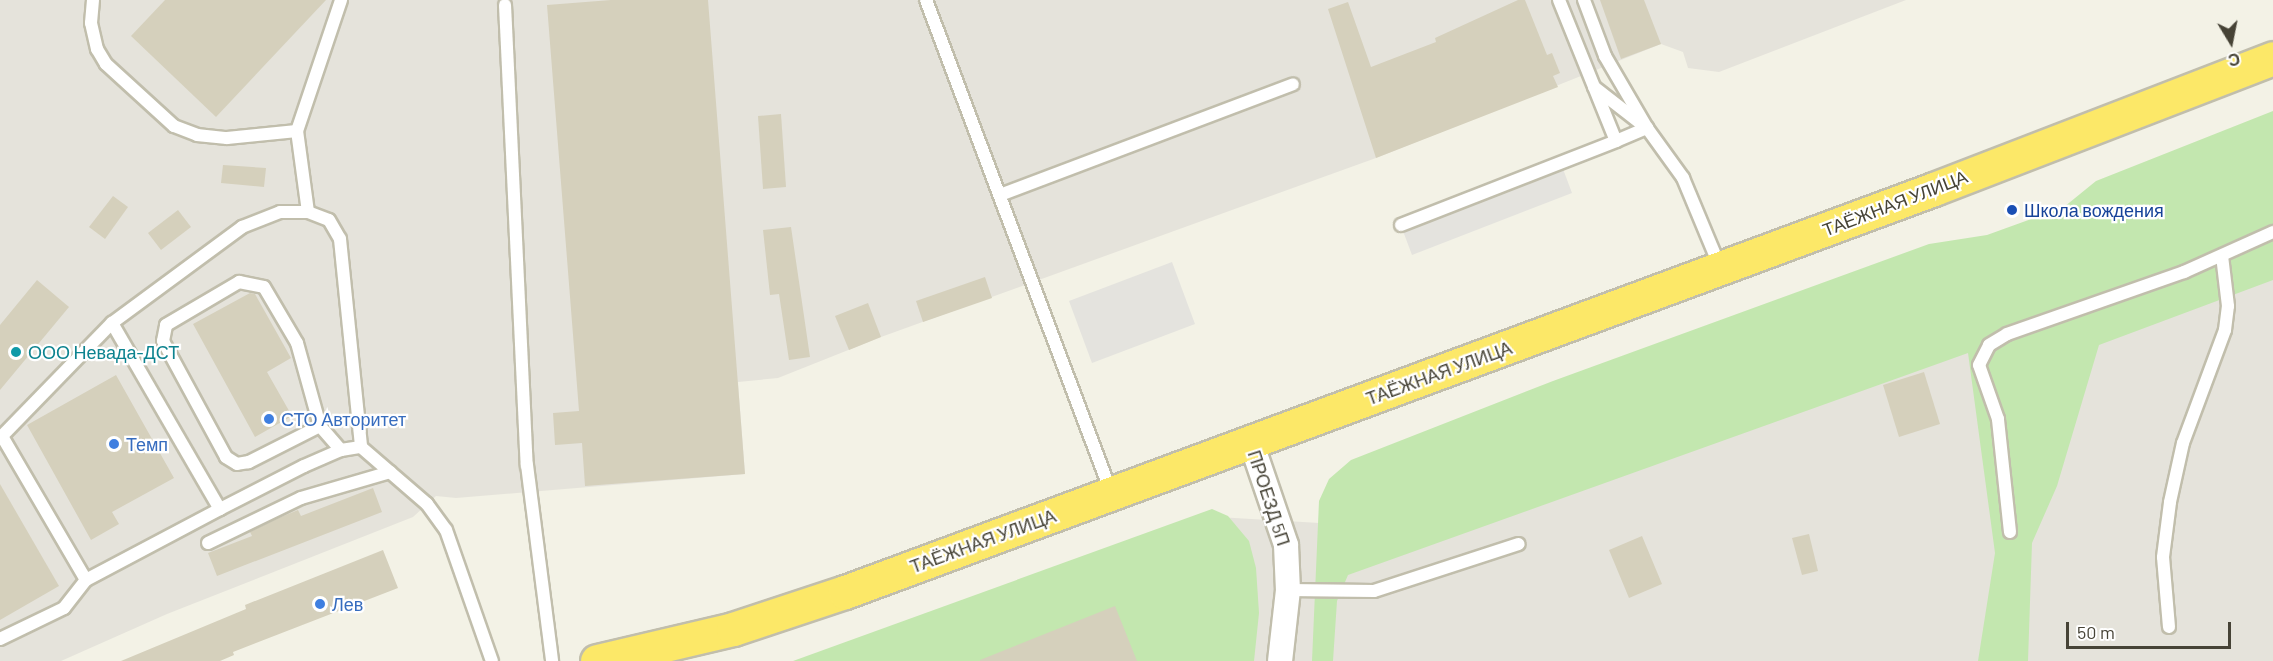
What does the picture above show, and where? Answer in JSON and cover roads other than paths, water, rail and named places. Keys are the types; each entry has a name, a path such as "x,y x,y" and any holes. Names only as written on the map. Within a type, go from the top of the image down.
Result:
{"highway":[{"name":"ТАЁЖНАЯ УЛИЦА","path":"597,661 784,613 1721,269 2273,58"}],"street":[{"name":"ПРОЕЗД 5П","path":"1251,442 1281,526 1288,590 1280,661"}],"lane":[{"path":"93,0 91,23 97,48 106,64 174,126 227,138 297,131"},
{"path":"308,212 297,131 341,0"},
{"path":"926,0 1111,493"},
{"path":"1559,0 1616,141"},
{"path":"1584,0 1605,56 1647,128 1683,178 1721,269"},
{"path":"506,5 528,474 552,661"},
{"path":"1000,195 1293,84"},
{"path":"1593,86 1647,128"},
{"path":"1401,225 1647,128"},
{"path":"86,580 1,437 112,323 242,227 280,212 308,212 328,220 340,239 361,447 427,504 446,530 492,661"},
{"path":"2010,532 1998,418 1982,378 1982,354 2007,334 2222,256 2273,232"},
{"path":"2169,627 2163,557 2170,501 2183,443 2225,330 2228,306 2222,256"},
{"path":"320,426 249,462 237,464 226,457 163,341 166,325 240,282 264,287 297,342 320,426 341,450"},
{"path":"112,323 220,509"},
{"path":"0,639 64,608 86,580 220,509 341,450 361,447"},
{"path":"208,543 301,498 390,472"},
{"path":"1288,590 1374,591 1519,544"}],"place":[{"name":"Школа вождения","path":"2012,210"},
{"name":"ООО Невада-ДСТ","path":"16,352"},
{"name":"СТО Авторитет","path":"269,419"},
{"name":"Темп","path":"114,444"},
{"name":"Лев","path":"320,604"}]}
